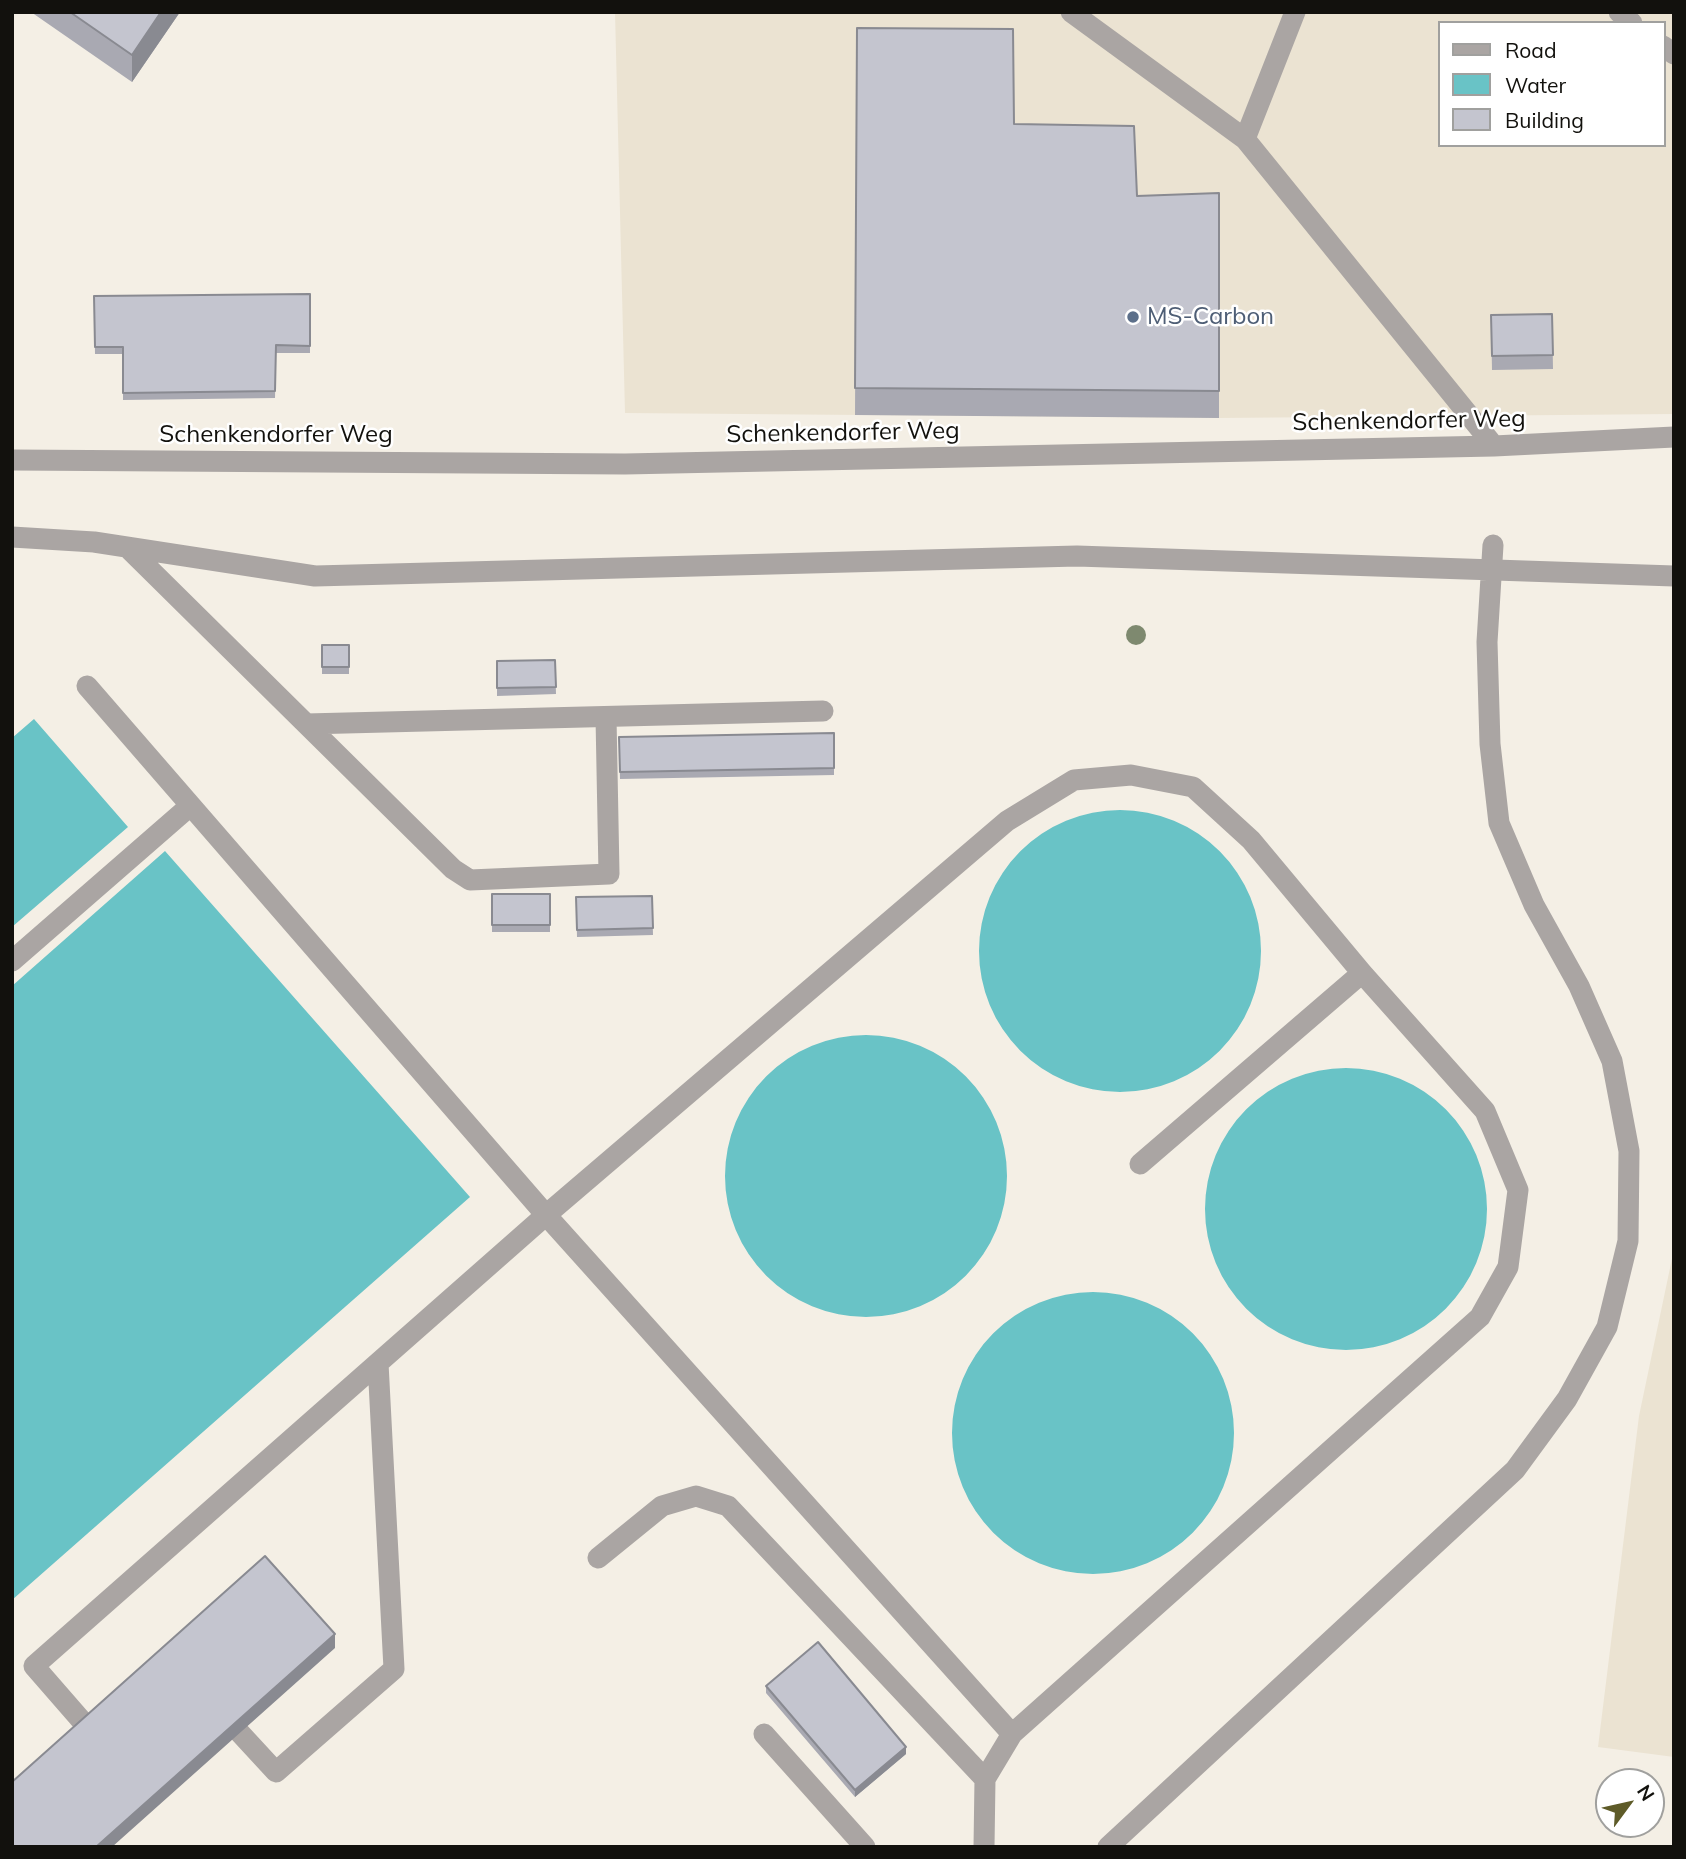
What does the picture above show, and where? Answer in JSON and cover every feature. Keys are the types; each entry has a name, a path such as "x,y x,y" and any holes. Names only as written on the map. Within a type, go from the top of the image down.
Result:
{"street":[{"path":"1071,12 1245,139 1494,446"},
{"path":"1245,139 1295,12"},
{"name":"Schenkendorfer Weg","path":"12,460 625,464 1494,446 1674,437"},
{"path":"12,537 94,542 315,576 1077,556 1674,576"},
{"path":"1108,1847 1515,1471 1567,1399 1607,1327 1628,1241 1629,1150 1612,1061 1579,986 1534,905 1499,823 1489,744 1487,642 1493,545"},
{"path":"128,548 453,869 470,880 609,874 606,717"},
{"path":"87,686 546,1215 1012,1734"},
{"path":"306,724 823,711"},
{"path":"88,1728 34,1666 546,1215 1007,821 1074,780 1131,775 1193,786 1251,840 1362,973 1485,1111 1518,1191 1508,1267 1480,1317 1012,1734 985,1779 984,1847"},
{"path":"12,961 190,806"},
{"path":"1140,1164 1362,973"},
{"path":"240,1733 276,1772 394,1669 378,1363"},
{"path":"598,1558 662,1506 695,1496 728,1506 985,1779"},
{"path":"764,1734 865,1847"}],"shaded area":[{"path":"615,12 1674,12 1674,414 1219,418 625,413"},
{"path":"1674,1249 1674,1757 1598,1747 1639,1416"}],"water":[{"path":"34,719 128,827 12,927 12,738"},
{"path":"1106,810 1134,810 1187,826 1220,851 1245,884 1255,910 1261,951 1255,992 1245,1018 1220,1051 1187,1076 1161,1086 1134,1092 1106,1092 1053,1076 1030,1060 1011,1041 995,1018 985,992 979,965 979,937 995,884 1011,861 1030,842 1053,826 1079,816"},
{"path":"165,851 470,1197 12,1600 12,986"},
{"path":"866,1035 907,1041 933,1051 966,1076 991,1109 1001,1135 1007,1176 1001,1217 991,1243 966,1276 933,1301 907,1311 866,1317 825,1311 799,1301 766,1276 741,1243 731,1217 725,1176 731,1135 741,1109 766,1076 799,1051 825,1041"},
{"path":"1332,1068 1360,1068 1413,1084 1446,1109 1471,1142 1481,1168 1487,1209 1481,1250 1471,1276 1446,1309 1413,1334 1387,1344 1360,1350 1332,1350 1279,1334 1256,1318 1237,1299 1221,1276 1211,1250 1205,1223 1205,1195 1221,1142 1237,1119 1256,1100 1279,1084 1305,1074"},
{"path":"1093,1292 1134,1298 1160,1308 1193,1333 1218,1366 1228,1392 1234,1433 1228,1474 1218,1500 1193,1533 1160,1558 1134,1568 1093,1574 1052,1568 1026,1558 993,1533 968,1500 958,1474 952,1433 958,1392 968,1366 993,1333 1026,1308 1052,1298"}],"building":[{"path":"70,12 161,12 132,55"},
{"path":"857,28 1013,29 1014,124 1134,126 1137,196 1219,193 1219,391 855,388"},
{"path":"310,294 310,346 276,345 275,391 123,393 123,347 95,347 94,296"},
{"path":"1552,314 1553,355 1492,356 1491,315"},
{"path":"322,645 349,645 349,667 322,667"},
{"path":"555,660 556,687 497,688 497,661"},
{"path":"834,733 834,768 620,772 619,737"},
{"path":"492,894 550,894 550,925 492,925"},
{"path":"652,896 653,928 577,930 576,897"},
{"path":"265,1556 335,1634 96,1847 12,1847 12,1782"},
{"path":"818,1642 906,1747 855,1790 766,1686"}],"place":[{"name":"MS-Carbon","path":"1133,317"}]}
